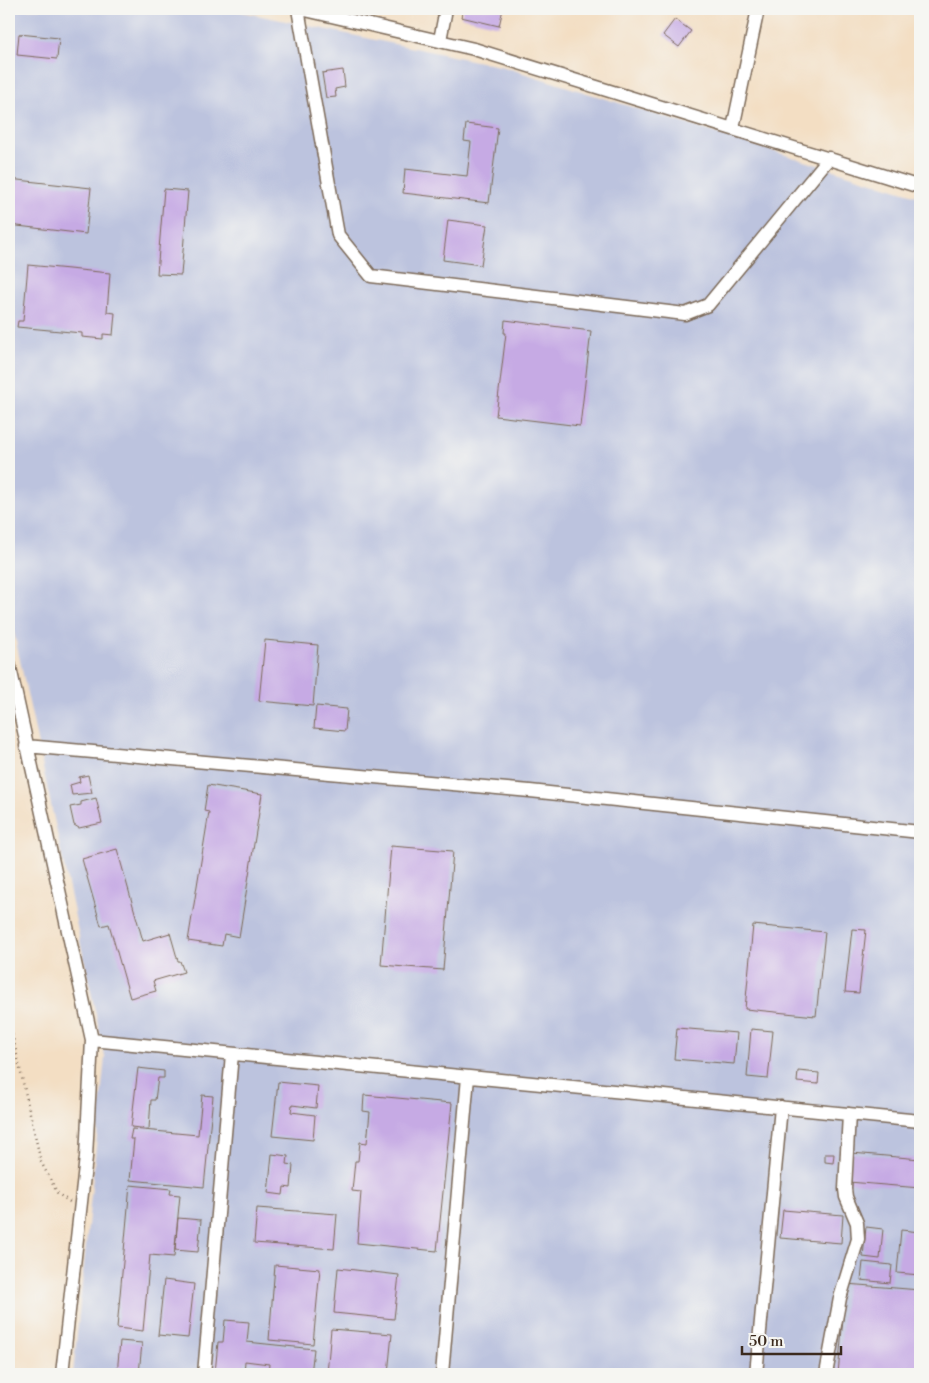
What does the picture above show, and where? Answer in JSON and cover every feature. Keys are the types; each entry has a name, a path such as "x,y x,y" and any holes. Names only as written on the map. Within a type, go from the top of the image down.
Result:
{"street":[{"path":"828,158 708,305 685,314 372,276 338,235 300,9 326,12 474,48 732,128 828,158 920,187"},
{"path":"440,40 446,9"},
{"path":"732,128 758,9"},
{"path":"9,663 92,1040 81,1210 62,1374"},
{"path":"26,746 530,791 920,832"},
{"path":"92,1040 920,1121"},
{"path":"204,1374 232,1054"},
{"path":"442,1374 468,1077"},
{"path":"756,1374 781,1107"},
{"path":"826,1374 840,1298 858,1239 858,1223 846,1197 845,1189 849,1114"}],"path":[{"path":"9,1020 41,1162 58,1194 81,1210"}],"shaded area":[{"path":"9,9 228,9 504,67 920,197 920,1374 73,1374 105,1057 9,609"}],"building":[{"path":"463,9 503,9 499,26 461,17"},
{"path":"675,19 691,31 679,47 663,35"},
{"path":"19,34 59,38 57,59 17,55"},
{"path":"343,70 345,87 335,89 336,97 326,98 322,73"},
{"path":"466,124 498,128 489,203 403,193 405,169 467,176 471,142 464,141"},
{"path":"9,179 91,188 86,234 9,225"},
{"path":"164,189 188,191 181,275 157,274"},
{"path":"448,220 487,225 481,265 443,260"},
{"path":"28,265 110,273 107,312 115,313 113,335 103,334 103,339 82,337 82,333 17,327 18,321 23,321"},
{"path":"505,320 591,331 580,426 496,416 506,333 504,333"},
{"path":"265,640 318,645 313,706 259,701"},
{"path":"316,706 347,709 345,731 314,728"},
{"path":"88,775 92,793 72,795 70,785 80,782 79,777"},
{"path":"208,785 262,794 239,937 224,934 222,946 188,941 209,812 204,811"},
{"path":"96,798 102,823 79,828 74,825 70,807 81,805 81,802"},
{"path":"391,846 453,851 443,970 381,965"},
{"path":"117,849 143,941 170,933 178,961 180,961 184,972 153,981 156,991 130,998 109,924 101,926 82,859"},
{"path":"753,925 825,932 816,1016 745,1009"},
{"path":"852,929 866,930 859,993 845,992"},
{"path":"677,1028 737,1033 734,1064 674,1059"},
{"path":"751,1029 773,1031 768,1079 747,1077"},
{"path":"138,1068 164,1071 164,1078 158,1078 155,1100 151,1100 149,1129 131,1127"},
{"path":"798,1071 819,1073 818,1084 797,1082"},
{"path":"278,1082 318,1086 316,1108 292,1105 291,1112 315,1115 313,1140 272,1136"},
{"path":"202,1095 213,1096 204,1187 130,1180 134,1139 130,1139 132,1129 198,1135"},
{"path":"364,1095 452,1103 437,1251 357,1243 361,1192 352,1191 355,1161 358,1161 360,1142 367,1143 370,1112 363,1111"},
{"path":"852,1153 920,1159 920,1188 849,1182"},
{"path":"272,1154 288,1156 287,1164 293,1165 291,1188 284,1187 283,1195 268,1193"},
{"path":"825,1154 834,1154 833,1163 825,1162"},
{"path":"130,1185 171,1189 170,1194 180,1195 174,1257 150,1255 143,1331 117,1328"},
{"path":"257,1208 337,1214 334,1249 254,1243"},
{"path":"783,1210 843,1215 841,1243 780,1238"},
{"path":"178,1218 201,1220 198,1252 175,1250"},
{"path":"866,1227 883,1229 880,1259 863,1257"},
{"path":"901,1230 920,1232 920,1275 897,1273"},
{"path":"863,1262 892,1265 890,1283 861,1280"},
{"path":"275,1265 320,1269 313,1344 269,1340"},
{"path":"338,1268 399,1275 394,1319 334,1313"},
{"path":"164,1280 194,1284 188,1338 158,1335"},
{"path":"846,1284 920,1290 920,1374 838,1374"},
{"path":"225,1320 249,1322 247,1342 314,1349 311,1374 268,1374 269,1364 245,1361 244,1374 215,1373 218,1342 223,1342"},
{"path":"331,1329 392,1334 388,1374 327,1374"},
{"path":"120,1341 142,1343 139,1374 117,1374"}]}
